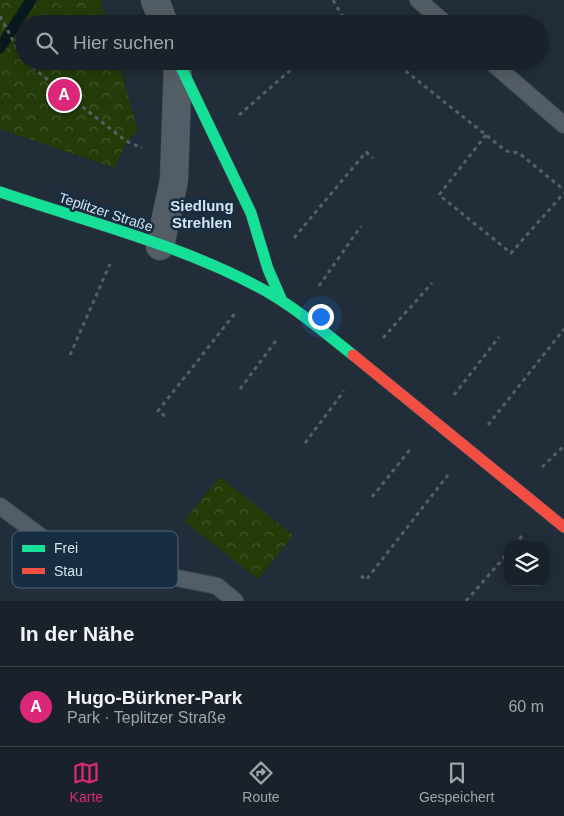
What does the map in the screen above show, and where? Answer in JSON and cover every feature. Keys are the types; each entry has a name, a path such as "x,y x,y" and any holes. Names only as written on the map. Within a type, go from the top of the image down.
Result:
{"main road":[{"path":"182,70 251,213 268,269 282,301"},
{"name":"Teplitzer Straße","path":"0,192 160,246 224,270 257,286 298,311 564,528"}],"street":[{"path":"155,0 161,15"},
{"path":"160,246 174,180 178,70"}],"lane":[{"path":"418,0 436,15"},
{"path":"500,70 564,125"},
{"path":"0,506 34,531"},
{"path":"178,578 217,586 235,601"}],"path":[{"path":"333,0 342,15"},
{"path":"0,16 15,42"},
{"path":"36,70 126,142"},
{"path":"214,137 292,70"},
{"path":"404,70 486,135 506,151 519,153 564,191 511,253 439,195 486,135"},
{"path":"268,269 366,152 373,158"},
{"path":"70,355 124,234"},
{"path":"165,416 158,411 257,286"},
{"path":"466,601 504,557"}],"green space":[{"path":"0,0 100,0 104,15 15,15 15,70 121,70 138,130 126,142 115,168 0,129"},
{"path":"220,477 293,535 258,579 184,521"}],"waterway":[{"path":"21,15 31,0"},
{"path":"0,48 15,25"}],"traffic: fast":[{"path":"182,70 251,213 268,269 282,301"},
{"path":"0,192 134,235 233,274 264,290 287,305 353,355"}],"traffic: jam":[{"path":"353,355 564,527"}],"place":[{"name":"Hugo-Bürkner-Park","path":"64,95"}],"district":[{"name":"Siedlung Strehlen","path":"202,214"}]}
